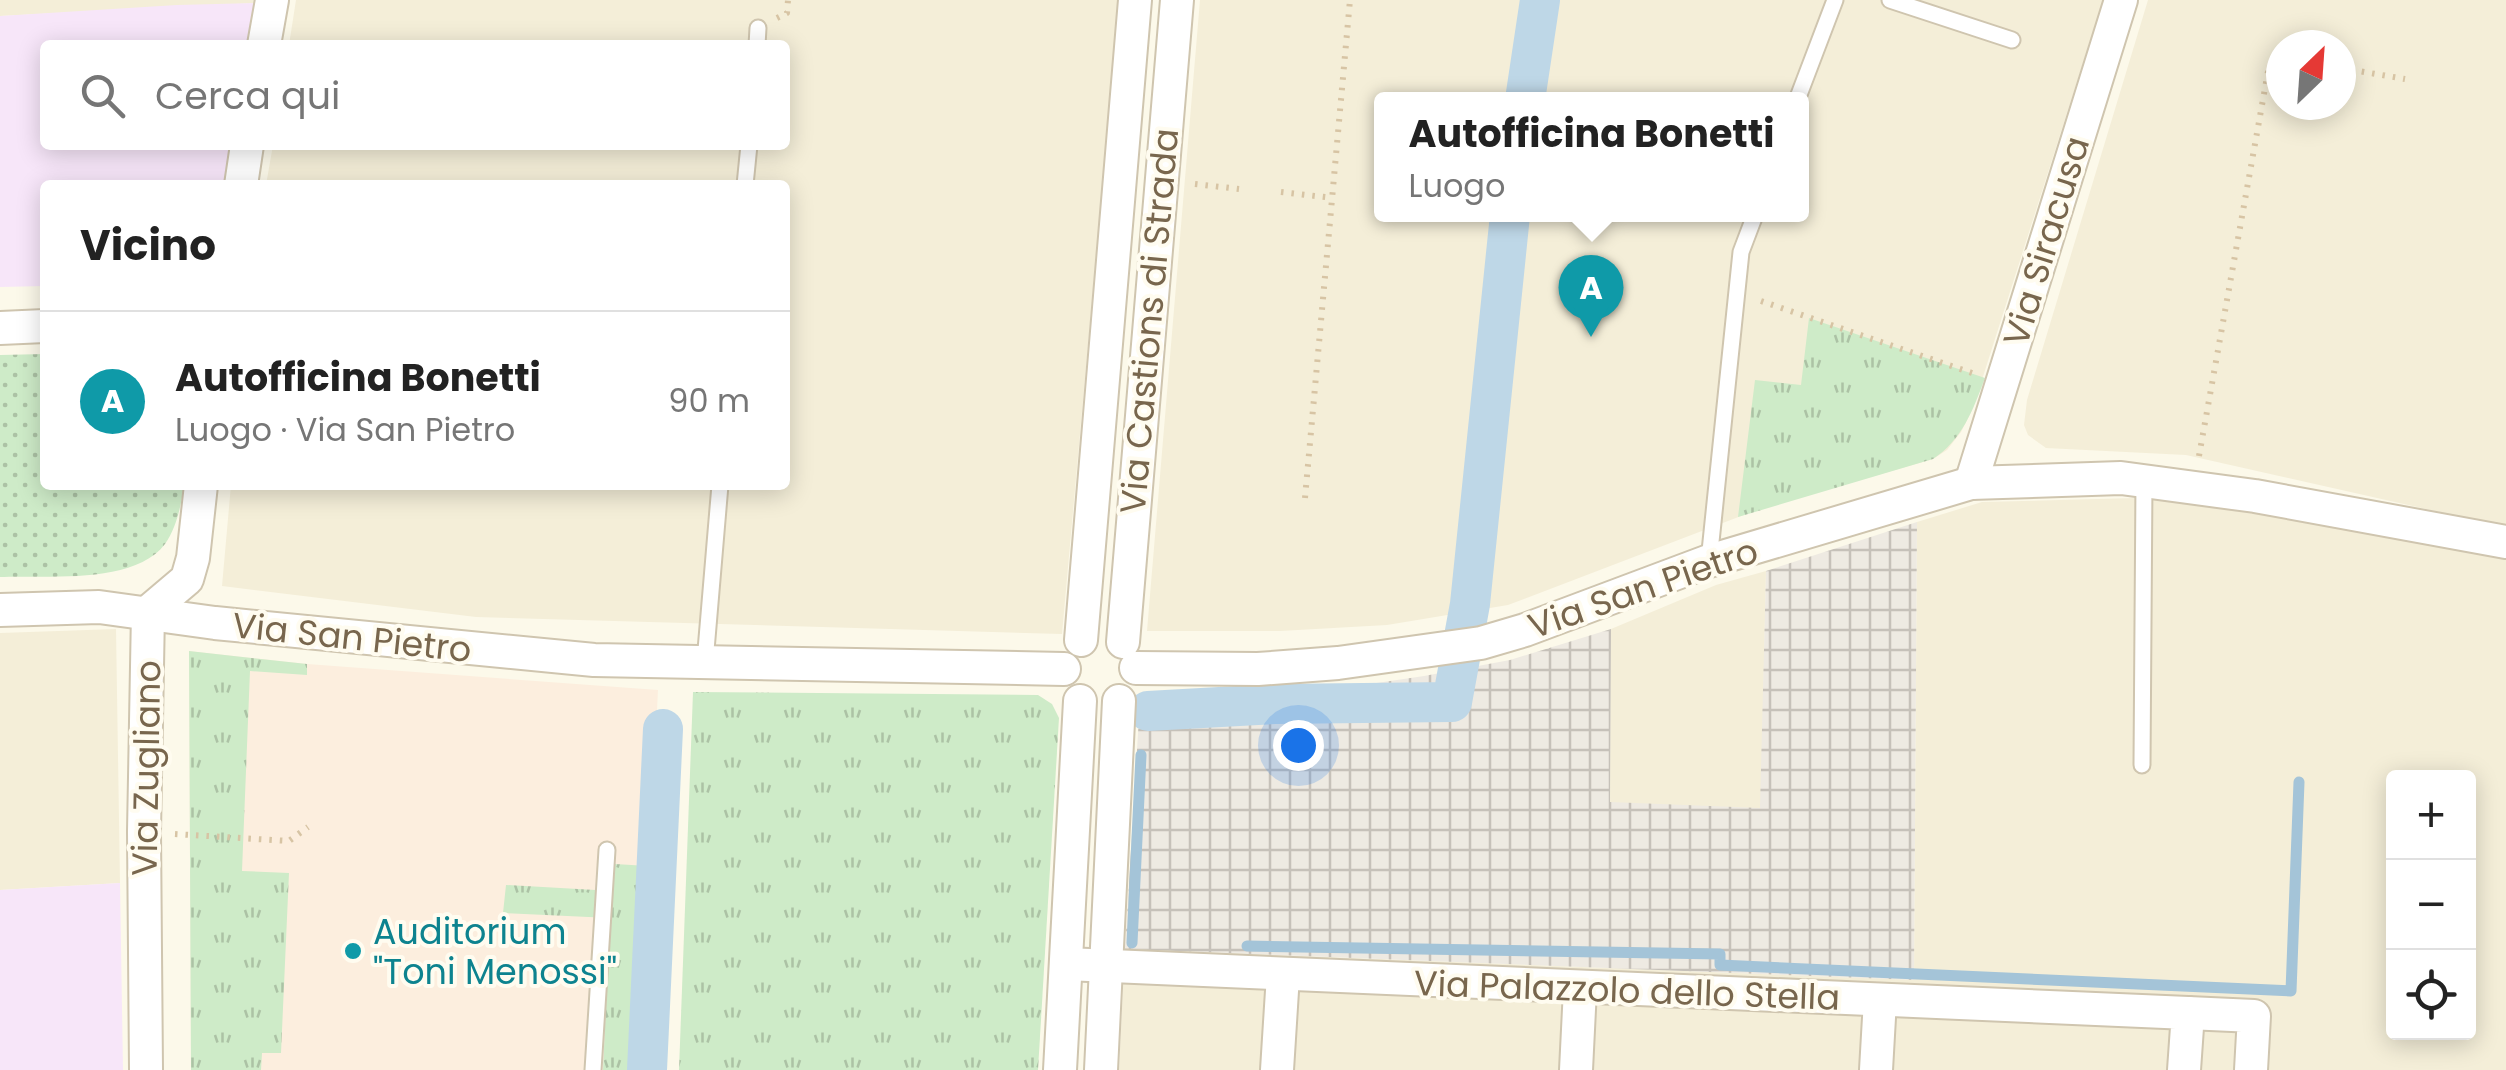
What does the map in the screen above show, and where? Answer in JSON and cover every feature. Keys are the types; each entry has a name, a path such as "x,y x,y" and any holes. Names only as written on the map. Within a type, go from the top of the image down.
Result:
{"street":[{"path":"265,40 272,0"},
{"name":"Via Castions di Strada","path":"1082,640 1135,0"},
{"name":"Via Castions di Strada","path":"1130,655 1144,377 1177,0"},
{"name":"Via Siracusa","path":"1971,482 2121,0"},
{"path":"241,180 246,150"},
{"path":"0,328 40,326"},
{"name":"Via San Pietro","path":"1130,655 1258,668 1338,663 1481,643 1709,562 1971,482 2121,478 2506,542"},
{"name":"Via Zugliano","path":"146,1070 144,832 148,612 187,580 200,490"},
{"name":"Via San Pietro","path":"0,610 100,607 215,623 594,660 1064,670"},
{"path":"1103,634 1130,655 1132,687 1118,701 1100,706 1080,701 1068,687 1064,670 1068,652 1082,640 1103,634"},
{"path":"1060,1070 1080,701"},
{"path":"1101,1070 1118,701"},
{"name":"Via Palazzolo dello Stella","path":"1066,964 2254,1016 2251,1070"},
{"path":"1277,1070 1283,975"},
{"path":"1576,1070 1580,989"},
{"path":"1876,1070 1880,1000"},
{"path":"2184,1070 2188,1013"}],"lane":[{"path":"1800,92 1835,0"},
{"path":"1890,0 2012,40"},
{"path":"757,40 758,28"},
{"path":"745,180 748,150"},
{"path":"1709,562 1741,252 1752,222"},
{"path":"1106,375 1144,377"},
{"path":"2142,765 2144,481"},
{"path":"705,662 720,490"},
{"path":"593,1070 606,850"}],"path":[{"path":"787,13 788,0"},
{"path":"1304,498 1350,0"},
{"path":"2356,71 2406,79"},
{"path":"2193,487 2266,83"},
{"path":"1281,192 1333,198"},
{"path":"1737,292 2001,384"},
{"path":"144,832 289,841 308,826"}],"shaded area":[{"path":"0,0 257,0 257,3 0,16"},
{"path":"296,0 1119,0 1062,634 476,617 222,586 231,490 790,490 790,180 267,180 272,150 790,150 790,40 290,40"},
{"path":"1200,0 2103,0 1973,408 1947,450 1933,459 1762,508 1508,605 1387,625 1280,631 1147,631"},
{"path":"2148,0 2506,0 2506,527 2186,455 2046,448 2028,435 2024,425 2027,400"},
{"path":"257,3 251,40 40,40 40,150 233,150 228,180 40,180 40,286 0,287 0,16"},
{"path":"2173,499 2506,550 2506,1070 1119,1070 1125,949 1914,980 1917,522 1982,502"},
{"path":"1917,522 1914,980 1125,949 1140,700 1302,694 1424,676 1510,660 1611,629 1610,802 1760,808 1766,571"},
{"path":"1766,571 1761,809 1610,803 1611,629 1716,585"},
{"path":"116,629 120,883 0,890 0,633"},
{"path":"189,651 307,664 658,690 639,1070 191,1070"},
{"path":"120,883 123,1070 0,1070 0,890"}],"green space":[{"path":"1809,318 1985,378 1959,433 1933,459 1738,517 1755,380 1801,385"},
{"path":"40,354 40,490 183,490 165,544 151,557 112,572 0,577 0,355"},
{"path":"189,651 307,664 307,675 250,671 242,871 289,873 281,1053 262,1053 261,1070 191,1070"},
{"path":"693,692 1038,695 1052,704 1059,718 1038,1070 679,1070"},
{"path":"615,864 648,866 639,1070 603,1070 610,918 503,913 506,885 613,891"}],"waterway":[{"path":"1526,92 1540,0"},
{"path":"1148,711 1274,704 1452,702 1470,604 1509,222"},
{"path":"647,1070 663,729"},
{"path":"1132,943 1141,755"},
{"path":"1247,946 1720,954 1720,965 2291,991 2299,782"}],"place":[{"name":"Autofficina Bonetti","path":"1591,337"},
{"name":"Auditorium \"Toni Menossi\"","path":"353,951"}]}
